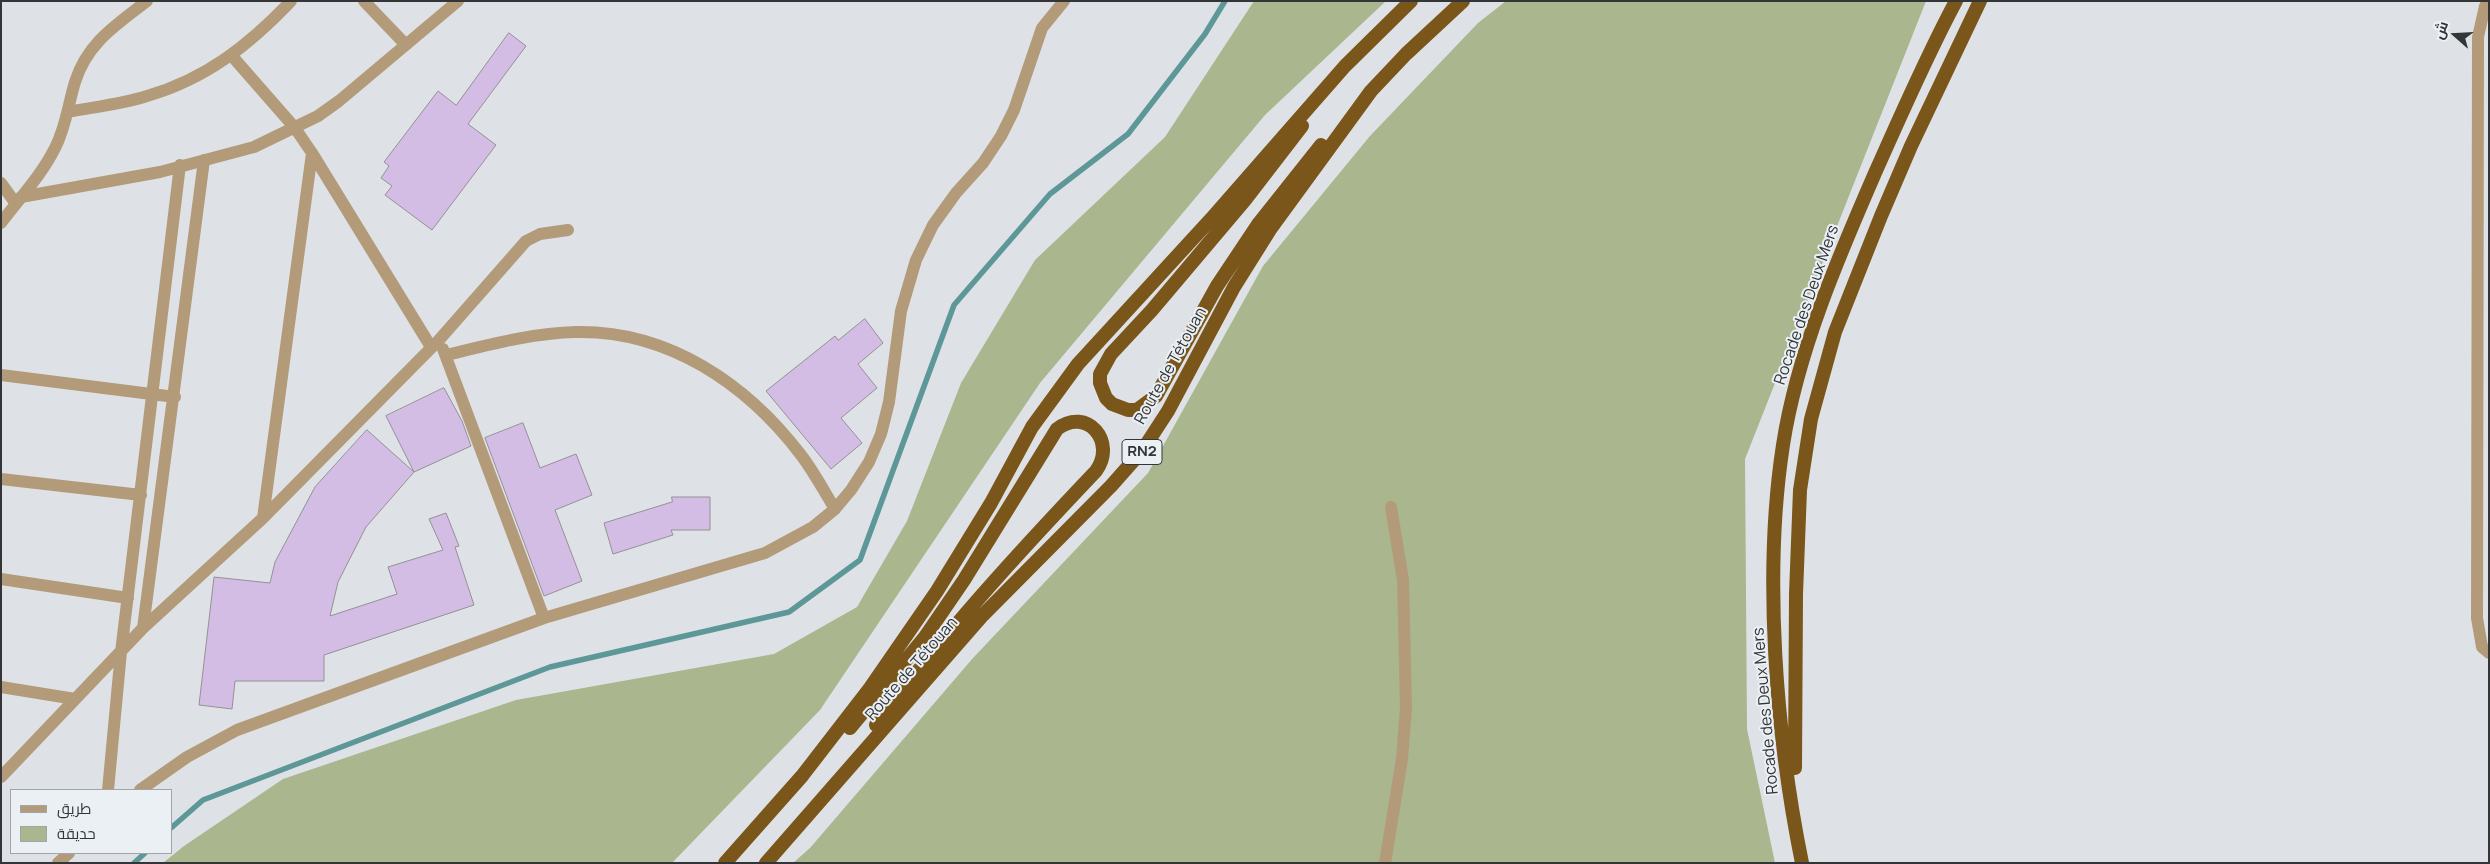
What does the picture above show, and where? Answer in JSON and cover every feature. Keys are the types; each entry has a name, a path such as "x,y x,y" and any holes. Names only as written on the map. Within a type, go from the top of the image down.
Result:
{"highway":[{"name":"Route de Tétouan","path":"725,863 802,776 870,688 937,591 991,503 1032,427 1060,386 1094,345 1211,219 1345,66 1411,1"},
{"name":"Route de Tétouan","path":"766,863 983,615 1117,481 1142,451 1156,432 1254,253 1371,91 1406,54 1463,1"},
{"name":"Rocade des Deux Mers","path":"1802,863 1793,821 1778,682 1775,606 1775,524 1783,444 1796,385 1834,274 1903,109 1956,1"},
{"name":"Rocade des Deux Mers","path":"1793,821 1797,690 1796,594 1800,490 1811,419 1835,332 1881,216 1911,146 1980,1"},
{"path":"1345,66 1245,200 1152,310 1111,354 1100,374 1100,383 1106,398 1112,404 1128,410 1136,410 1156,396 1217,286 1259,223 1294,177 1371,91"},
{"path":"802,776 836,743 876,699 925,637 964,580 1057,430 1065,423 1073,421 1081,422 1094,429 1099,435 1104,450 1101,465 1016,557 934,651 896,698 810,814"}],"street":[{"path":"1,223 55,149 68,112 75,82 85,57 112,26 147,1"},
{"path":"68,112 153,94 194,79 232,56 253,39 291,1"},
{"path":"364,1 406,45"},
{"path":"18,201 160,172 180,165 254,147 295,128 339,101 458,1"},
{"path":"141,789 187,757 237,730 544,618 765,553 813,527 835,509 852,490 869,462 881,434 889,402 901,311 916,260 933,226 956,193 983,163 1001,136 1014,110 1042,28 1064,1"},
{"path":"2489,3 2485,6 2478,37 2484,242 2483,559 2478,635 2482,647 2489,653"},
{"path":"232,56 295,128 435,343 446,355 544,618"},
{"path":"263,518 312,153"},
{"path":"143,628 175,397 204,160"},
{"path":"108,789 121,652 154,394 180,165"},
{"path":"1,183 18,201"},
{"path":"1,777 143,628 263,518 435,343 526,242 540,234 568,230"},
{"path":"446,355 507,341 577,332 624,336 669,348 713,372 761,408 802,456 835,509"},
{"path":"1,375 175,397"},
{"path":"1,479 141,495"},
{"path":"1385,863 1402,758 1406,708 1403,580 1391,506"},
{"path":"1,579 128,598"},
{"path":"1,688 75,699"},
{"path":"58,863 68,854"}],"green space":[{"path":"1254,1 1386,1 1265,115 1040,383 820,710 672,863 163,863 184,846 283,779 516,700 774,654 857,607 907,521 961,383 1035,260 1165,137"},
{"path":"1506,1 1926,1 1745,459 1747,729 1775,863 793,863 810,848 973,658 1148,473 1263,266 1370,136 1478,23"}],"building":[{"path":"509,33 526,46 468,124 496,145 432,230 385,195 392,186 381,178 389,166 384,162 438,91 456,105"},
{"path":"865,319 883,343 858,364 877,388 841,418 862,443 831,469 766,391 835,336 838,340"},
{"path":"444,388 462,421 471,446 414,472 386,416"},
{"path":"523,423 540,468 576,454 592,495 555,510 582,581 544,596 485,438"},
{"path":"367,430 414,472 366,527 338,582 330,616 397,594 388,567 443,550 429,519 446,513 459,546 455,547 474,605 324,655 324,681 235,681 232,709 199,705 214,577 270,583 275,562 315,487"},
{"path":"672,497 710,497 710,530 671,530 673,535 613,554 604,523 672,502"}],"waterway":[{"path":"172,827 203,800 550,667 789,612 860,560 954,305 1050,194 1128,134 1205,34 1225,1"},
{"path":"134,863 144,854"}]}
